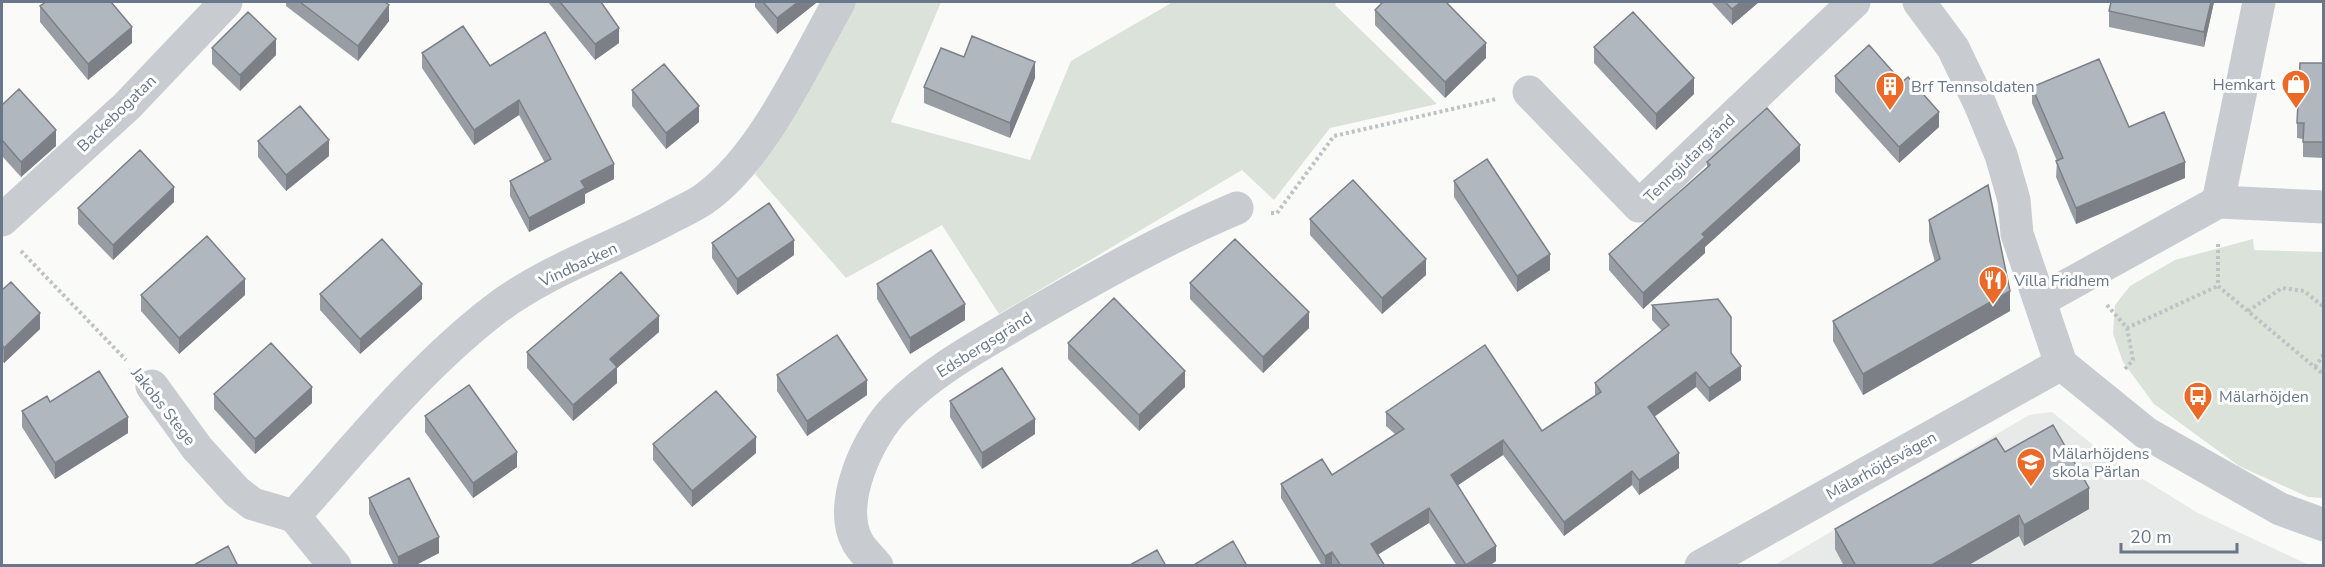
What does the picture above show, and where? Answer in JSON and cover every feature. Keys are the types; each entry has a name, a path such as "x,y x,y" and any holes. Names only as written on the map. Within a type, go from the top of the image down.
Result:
{"street":[{"name":"Backebogatan","path":"9,233 226,2"},
{"name":"Vindbacken","path":"294,516 457,340 495,309 533,285 633,238 708,196 740,167 778,109 839,2"},
{"name":"Tenngjutargränd","path":"1529,92 1639,206 1854,2"},
{"path":"1919,2 1953,48 2001,155 2013,200 2017,234 2061,364 2146,433 2280,509 2324,525"},
{"path":"2218,202 2259,2"},
{"path":"2041,300 2082,275 2218,202 2324,207"},
{"name":"Edsbergsgränd","path":"877,566 857,541 849,514 851,491 871,446 894,410 936,374 984,343 1124,263 1190,228 1237,208"},
{"name":"Mälarhöjdsvägen","path":"1701,566 2061,364"},
{"name":"Jakobs Stege","path":"152,386 197,448 237,492 253,504 294,516"},
{"path":"294,516 335,566"}],"path":[{"path":"1237,208 1276,213 1334,136 1529,92"},
{"path":"2218,202 2218,286"},
{"name":"Jakobs Stege","path":"9,233 152,386"},
{"path":"2082,275 2127,328 2218,286"},
{"path":"2218,286 2324,375"},
{"path":"2248,311 2282,288 2304,291 2324,307"},
{"path":"2315,367 2324,354"}],"shaded area":[{"path":"856,2 941,2 891,122 1030,160 1071,61 1173,2 1337,2 1335,5 1437,104 1330,128 1274,200 1242,170 999,314 942,225 846,278 755,174"},
{"path":"2253,239 2254,250 2323,252 2323,498 2308,497 2239,466 2154,404 2123,362 2113,334 2115,305 2130,286 2175,260"},
{"name":"Mälarhöjdens skola Pärlan","path":"2052,412 2112,460 2198,513 2309,565 1773,566 2029,415"}],"building":[{"path":"46,2 111,2 132,27 88,64 40,6"},
{"path":"300,2 385,2 389,5 358,46"},
{"path":"560,2 601,2 619,28 595,44"},
{"path":"763,2 798,2 777,18"},
{"path":"1383,2 1446,2 1486,43 1445,82 1375,10"},
{"path":"1725,2 1741,2 1732,9"},
{"path":"2111,2 2211,2 2204,32 2109,11"},
{"path":"248,12 276,39 240,75 212,48"},
{"path":"1633,12 1694,78 1656,114 1594,47"},
{"path":"463,26 490,66 545,32 614,164 581,181 585,188 529,218 510,181 551,159 519,100 474,130 422,53"},
{"path":"972,36 1035,62 1010,123 924,87 941,48 964,57"},
{"name":"Brf Tennsoldaten","path":"1869,45 1902,82 1908,77 1939,112 1899,147 1835,76"},
{"path":"2099,59 2129,127 2164,112 2185,162 2076,208 2056,161 2063,158 2032,87"},
{"path":"2300,63 2324,63 2324,142 2303,142 2304,123 2297,123"},
{"path":"664,64 699,106 666,133 632,90"},
{"path":"19,89 56,130 21,162 2,140 2,105"},
{"path":"300,106 329,140 286,175 258,141"},
{"path":"1767,108 1800,145 1702,234 1705,237 1643,293 1609,254 1710,165 1707,162"},
{"path":"140,150 174,187 113,245 78,208"},
{"path":"1487,159 1550,254 1517,276 1454,181"},
{"path":"1353,180 1426,259 1382,298 1310,219"},
{"path":"1988,185 2010,291 1863,374 1833,321 1940,259 1929,220"},
{"path":"769,203 794,240 737,279 712,243"},
{"path":"207,236 245,279 179,338 141,295"},
{"path":"382,239 422,284 360,339 320,294"},
{"path":"1235,239 1309,312 1263,357 1190,283"},
{"path":"931,250 965,304 910,338 877,284"},
{"path":"621,272 659,316 610,359 617,367 573,405 527,352"},
{"path":"11,282 40,313 4,348 2,345 2,290"},
{"path":"1114,298 1185,371 1139,415 1068,343"},
{"path":"1718,299 1731,317 1731,353 1741,366 1709,388 1696,372 1648,407 1679,453 1639,480 1632,471 1564,522 1503,440 1451,475 1496,546 1466,565 1429,508 1371,544 1385,566 1341,566 1332,552 1325,556 1281,484 1322,459 1332,475 1404,429 1386,412 1485,345 1542,431 1601,392 1595,383 1669,325 1652,305"},
{"path":"837,335 867,380 807,421 777,375"},
{"path":"271,343 312,387 255,439 214,394"},
{"path":"1002,368 1035,419 982,453 950,401"},
{"path":"99,371 128,417 55,463 22,411 47,396 50,402"},
{"path":"469,385 517,452 473,483 425,416"},
{"path":"716,391 756,437 692,491 653,444"},
{"path":"2053,425 2089,488 2024,525 2019,515 1930,566 1856,566 1835,529 1996,438 2005,452"},
{"path":"409,478 439,537 398,557 369,498"},
{"path":"1233,541 1247,566 1192,566"},
{"path":"228,546 238,566 192,566"},
{"path":"1157,550 1166,566 1130,566 1130,565"}],"place":[{"name":"Hemkart","path":"2296,110"},
{"name":"Brf Tennsoldaten","path":"1890,112"},
{"name":"Villa Fridhem","path":"1993,306"},
{"name":"Mälarhöjden","path":"2198,422"},
{"name":"Mälarhöjdens skola Pärlan","path":"2031,488"}]}
